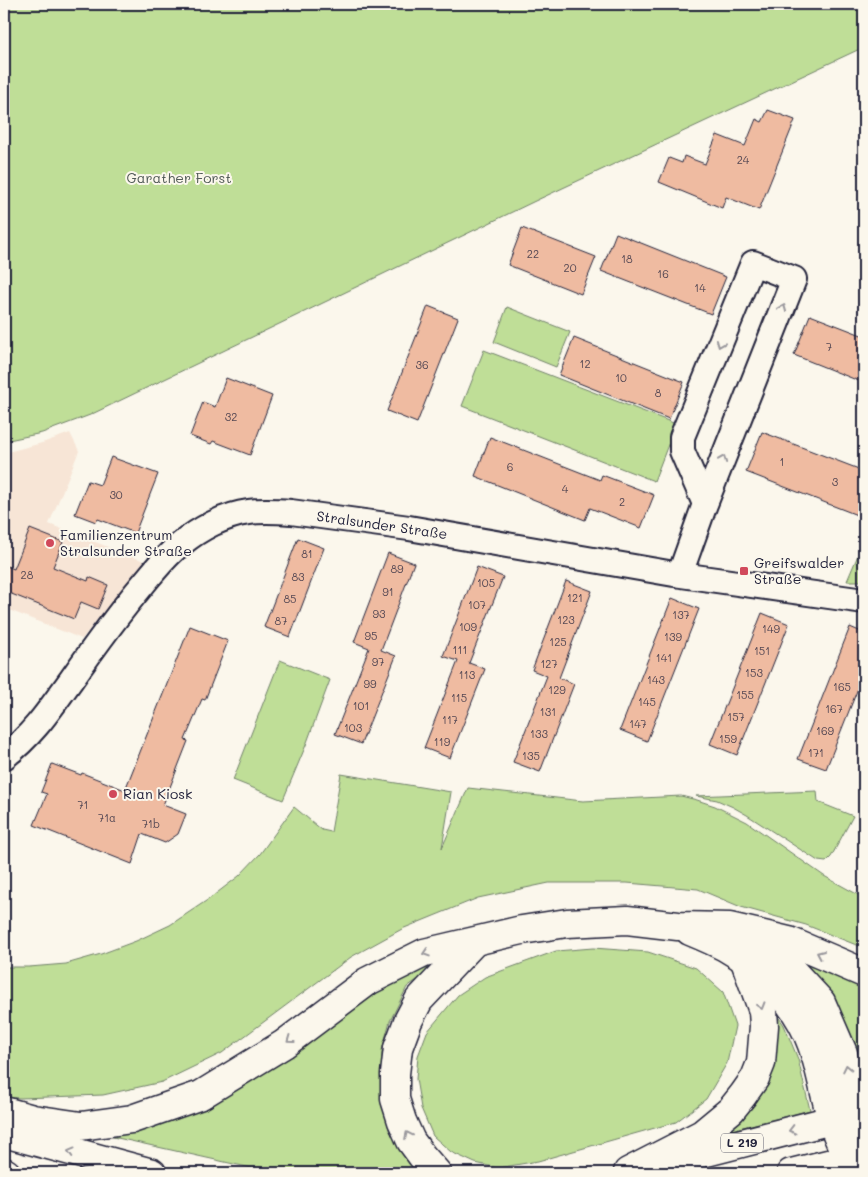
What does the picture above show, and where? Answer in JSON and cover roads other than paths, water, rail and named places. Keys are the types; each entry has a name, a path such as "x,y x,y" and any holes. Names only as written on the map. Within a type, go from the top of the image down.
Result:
{"main road":[{"path":"4,1111 33,1119 81,1126 132,1119 201,1095 284,1044 368,981 424,952 522,930 567,923 627,920 678,926 730,927 789,940 864,973"},
{"path":"678,926 726,947 767,978 785,996 801,1019 812,1045 824,1087 851,1116"},
{"path":"730,927 782,960 821,1002 844,1053 856,1157 790,1173"},
{"path":"438,1173 411,1141 402,1121 395,1098 398,1048 408,1021 419,1000 474,942"},
{"path":"626,1173 702,1134 731,1110 744,1095 754,1078 761,1062 764,1026 763,1011 744,960"},
{"name":"L 219","path":"626,1173 851,1116"},
{"path":"4,1133 152,1173"}],"street":[{"path":"680,574 705,504 794,279 753,263 682,437 682,451 705,504"},
{"name":"Stralsunder Straße","path":"4,757 18,746 41,721 93,648 134,595 179,544 221,520 248,512 271,510 409,528 567,556 864,601"}],"place":[{"name":"Familienzentrum Stralsunder Straße","path":"50,543"},
{"name":"Greifswalder Straße","path":"744,571"},
{"name":"Rian Kiosk","path":"113,794"}],"park label":[{"name":"Garather Forst","path":"179,178"}]}
